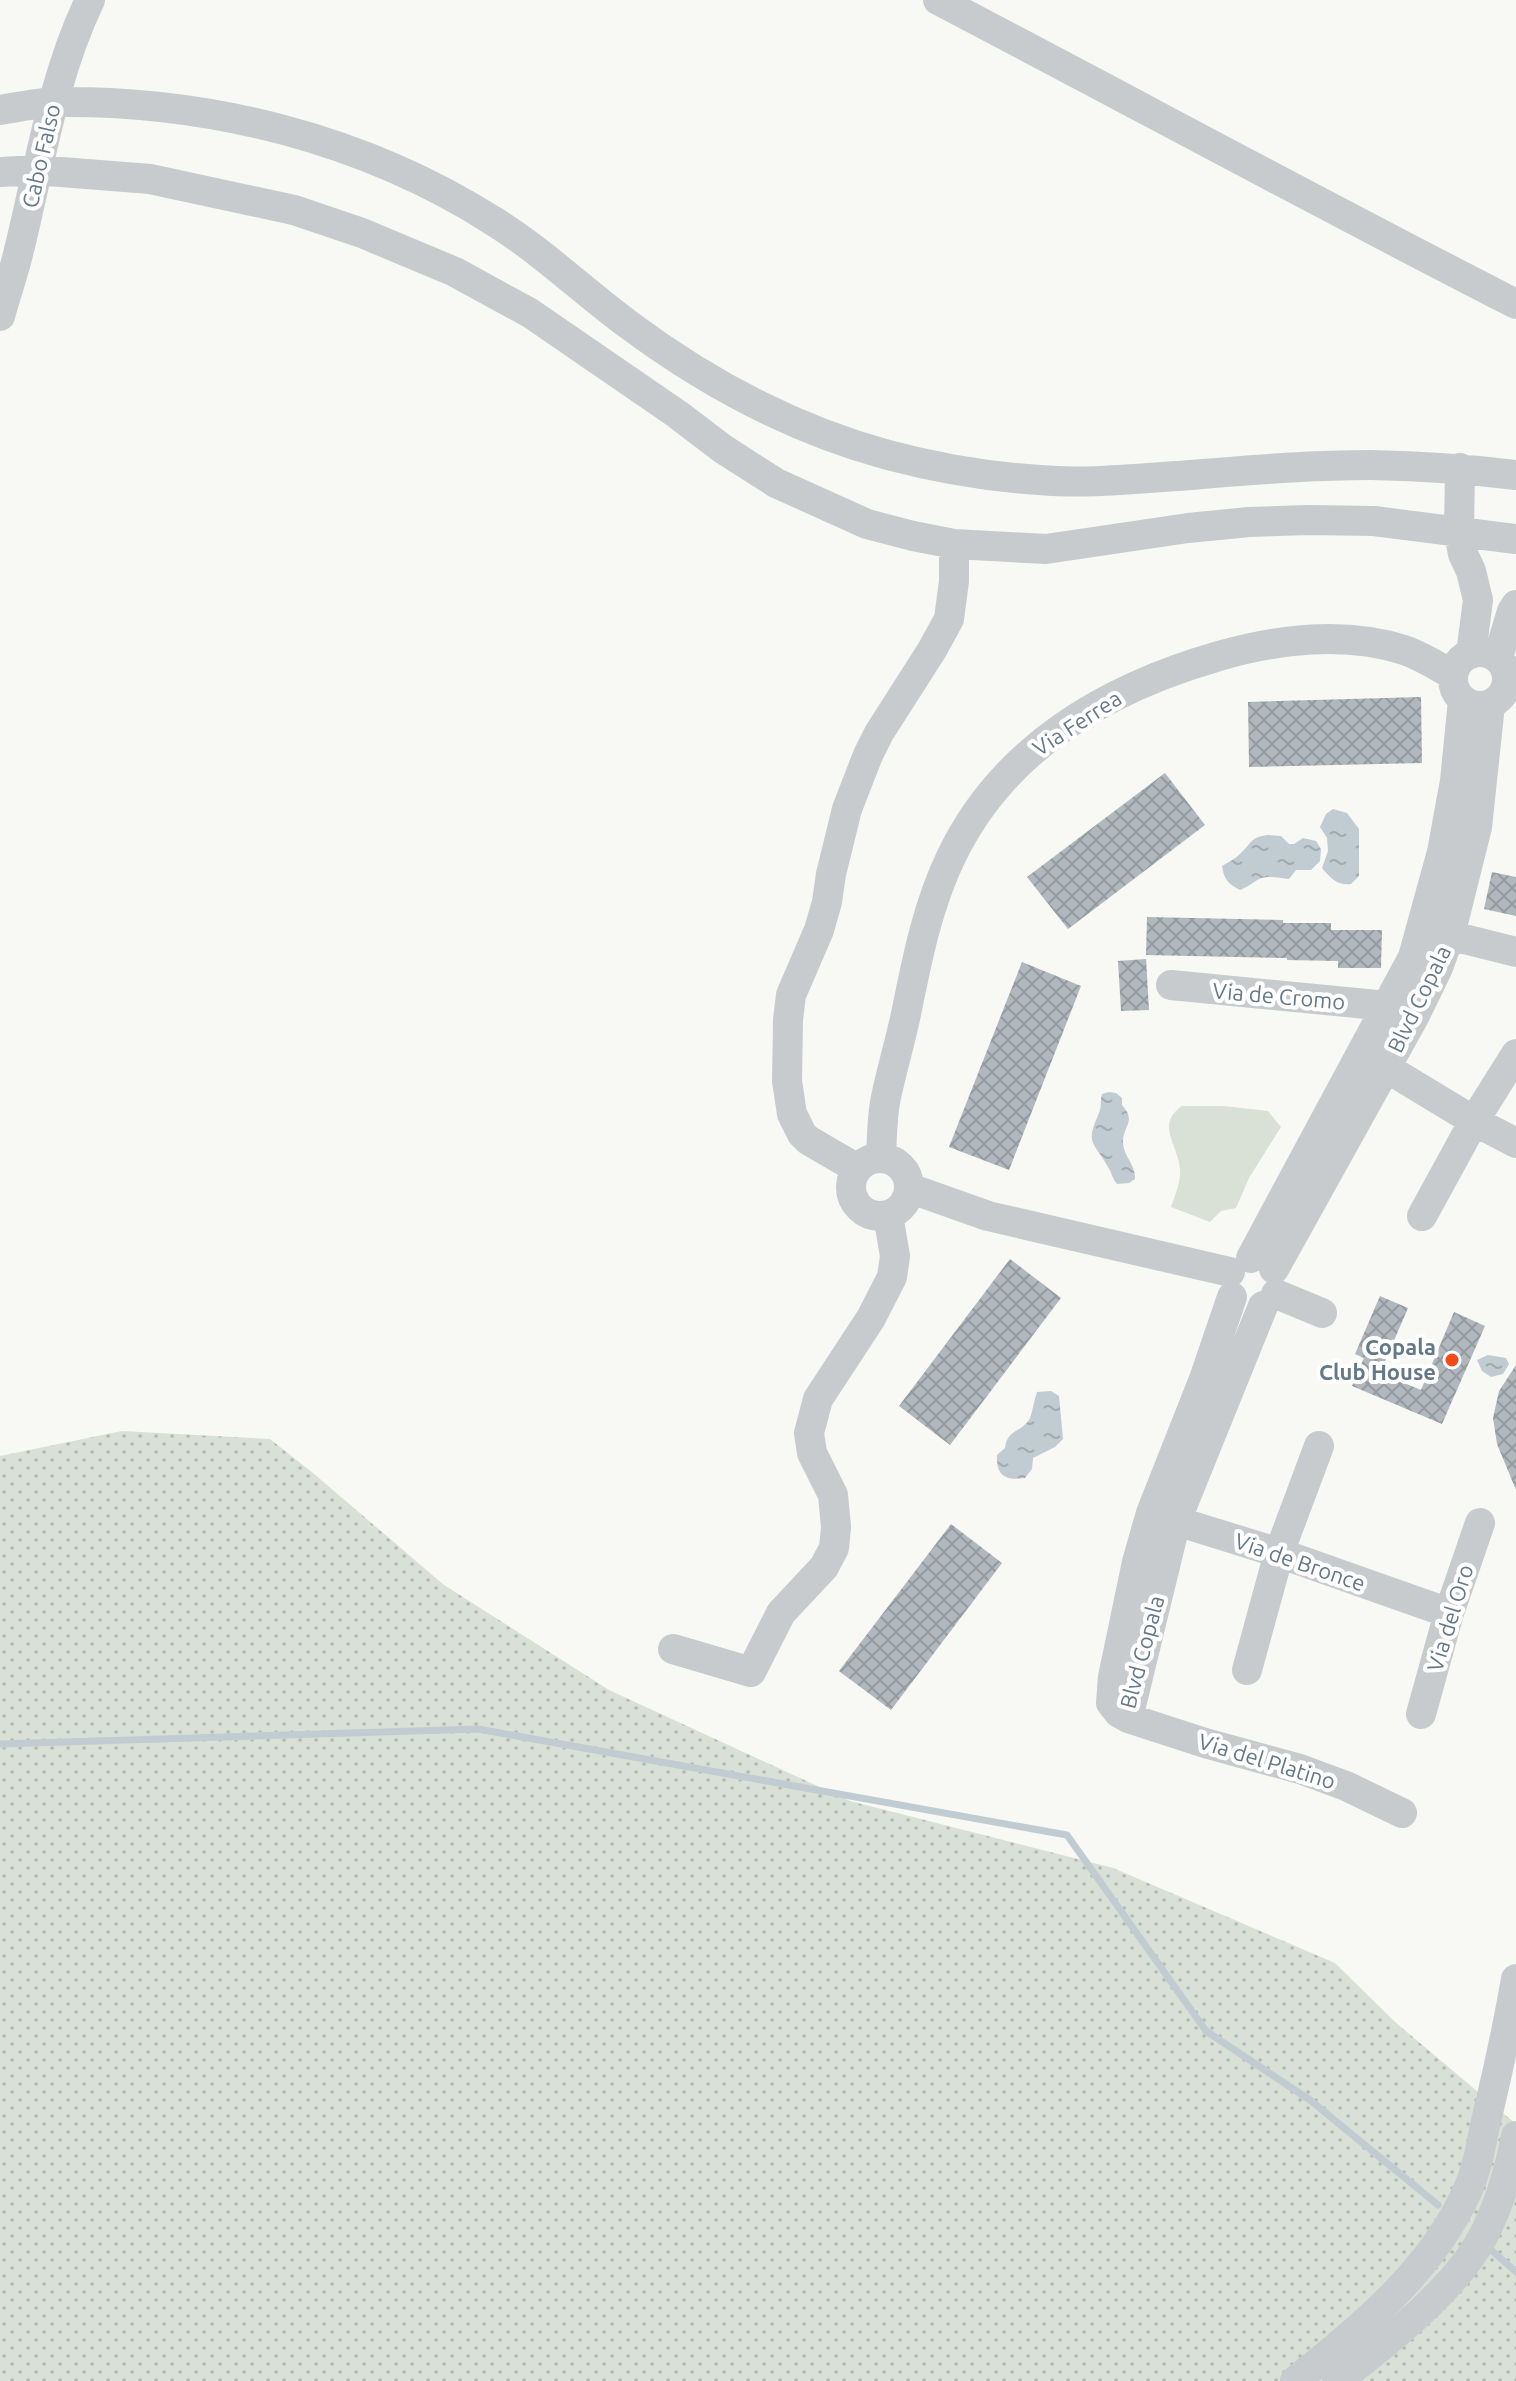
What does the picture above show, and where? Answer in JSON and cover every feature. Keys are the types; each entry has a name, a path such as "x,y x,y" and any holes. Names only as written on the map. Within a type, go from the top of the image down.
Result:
{"street":[{"name":"Cabo Falso","path":"0,316 19,251 53,102 79,22 90,0"},
{"path":"938,0 1216,145 1366,228 1516,304"},
{"path":"0,110 53,102 138,106 272,126 354,152 410,175 495,222 565,272 628,325 694,369 751,401 822,434 890,455 968,471 1040,480 1112,481 1370,465 1460,468 1516,475"},
{"path":"0,172 36,170 121,176 190,187 294,210 362,233 455,272 530,313 776,483 867,524 954,544 1046,549 1188,528 1309,520 1374,521 1516,539"},
{"path":"1460,468 1459,532 1478,600 1485,679"},
{"path":"868,1163 850,1186 851,1195 855,1203 869,1214 888,1215 903,1205 909,1188 904,1170 898,1164 868,1163 808,1140 792,1114 787,1081 791,995 819,930 847,809 868,755 949,619 954,581 954,544"},
{"path":"1485,679 1516,605"},
{"name":"Via Ferrea","path":"868,1163 901,1039 921,938 937,891 970,821 996,786 1036,747 1093,708 1133,687 1180,667 1276,642 1313,639 1379,645 1403,650 1485,679"},
{"name":"Blvd Copala","path":"1128,1718 1164,1517 1254,1283 1373,1060 1387,1006 1413,957 1436,932 1477,827 1485,679"},
{"path":"1436,932 1516,952"},
{"name":"Blvd Copala","path":"1373,1060 1414,1017 1437,970 1436,932"},
{"name":"Via de Cromo","path":"1171,985 1387,1006"},
{"path":"1422,1216 1474,1121 1516,1054"},
{"path":"1373,1060 1516,1143"},
{"path":"909,1188 988,1216 1254,1283 1322,1313"},
{"path":"673,1649 751,1672 781,1613 824,1567 834,1548 833,1495 812,1453 809,1433 818,1399 871,1318 892,1277 895,1256 888,1215"},
{"path":"1247,1670 1279,1553 1319,1446"},
{"name":"Via de Bronce","path":"1164,1517 1279,1553 1449,1613"},
{"name":"Via del Oro","path":"1421,1714 1449,1613 1480,1523"},
{"name":"Via del Platino","path":"1128,1718 1300,1769 1346,1786 1402,1813"},
{"path":"1295,2381 1384,2305 1445,2231 1472,2180 1516,1979"},
{"path":"1337,2381 1419,2313 1480,2242 1505,2185 1516,2136"},
{"path":"1472,2180 1505,2185"},
{"path":"1423,2261 1450,2280"}],"shaded area":[{"path":"1182,1106 1224,1106 1268,1111 1281,1127 1249,1178 1236,1208 1221,1211 1210,1222 1171,1207 1179,1184 1180,1169 1169,1128 1174,1113"},
{"path":"122,1431 270,1439 444,1585 609,1690 850,1801 1113,1868 1335,1963 1395,2022 1516,2124 1516,2381 0,2381 0,1456"}],"water":[{"path":"1333,809 1347,813 1359,829 1359,876 1351,884 1342,884 1322,868 1328,851 1327,838 1320,827 1326,814"},
{"path":"1268,835 1281,836 1289,844 1303,838 1316,841 1321,849 1320,861 1311,870 1296,870 1289,879 1263,878 1240,890 1232,886 1225,878 1222,866 1238,856 1254,839"},
{"path":"1109,1092 1122,1098 1129,1120 1123,1142 1135,1179 1129,1183 1117,1184 1093,1142 1092,1131 1102,1094"},
{"path":"1488,1355 1506,1358 1509,1364 1503,1374 1491,1377 1482,1371 1477,1360"},
{"path":"1051,1391 1059,1396 1063,1439 1055,1447 1033,1458 1032,1469 1025,1478 1004,1476 998,1468 997,1455 1005,1448 1009,1437 1030,1418 1037,1392"}],"building":[{"path":"1421,697 1422,763 1249,767 1248,702"},
{"path":"1165,773 1205,825 1068,929 1027,877"},
{"path":"1492,872 1516,877 1516,916 1484,909"},
{"path":"1147,917 1283,920 1283,923 1331,923 1331,930 1382,930 1381,968 1338,968 1338,961 1287,958 1146,955"},
{"path":"1146,959 1149,1010 1121,1011 1118,961"},
{"path":"1022,962 1081,986 1009,1170 949,1147"},
{"path":"1010,1259 1061,1298 950,1445 899,1406"},
{"name":"Copala Club House","path":"1380,1296 1408,1308 1380,1373 1421,1390 1454,1312 1485,1326 1442,1424 1352,1386 1364,1358 1355,1354"},
{"path":"1516,1365 1516,1490 1497,1444 1493,1418 1499,1391"},
{"path":"951,1524 1002,1563 891,1710 839,1671"}],"waterway":[{"path":"0,1744 478,1729 1067,1835 1206,2031 1310,2100 1438,2205"},
{"path":"1490,2249 1516,2272"}],"place":[{"name":"Copala Club House","path":"1452,1360"}]}
